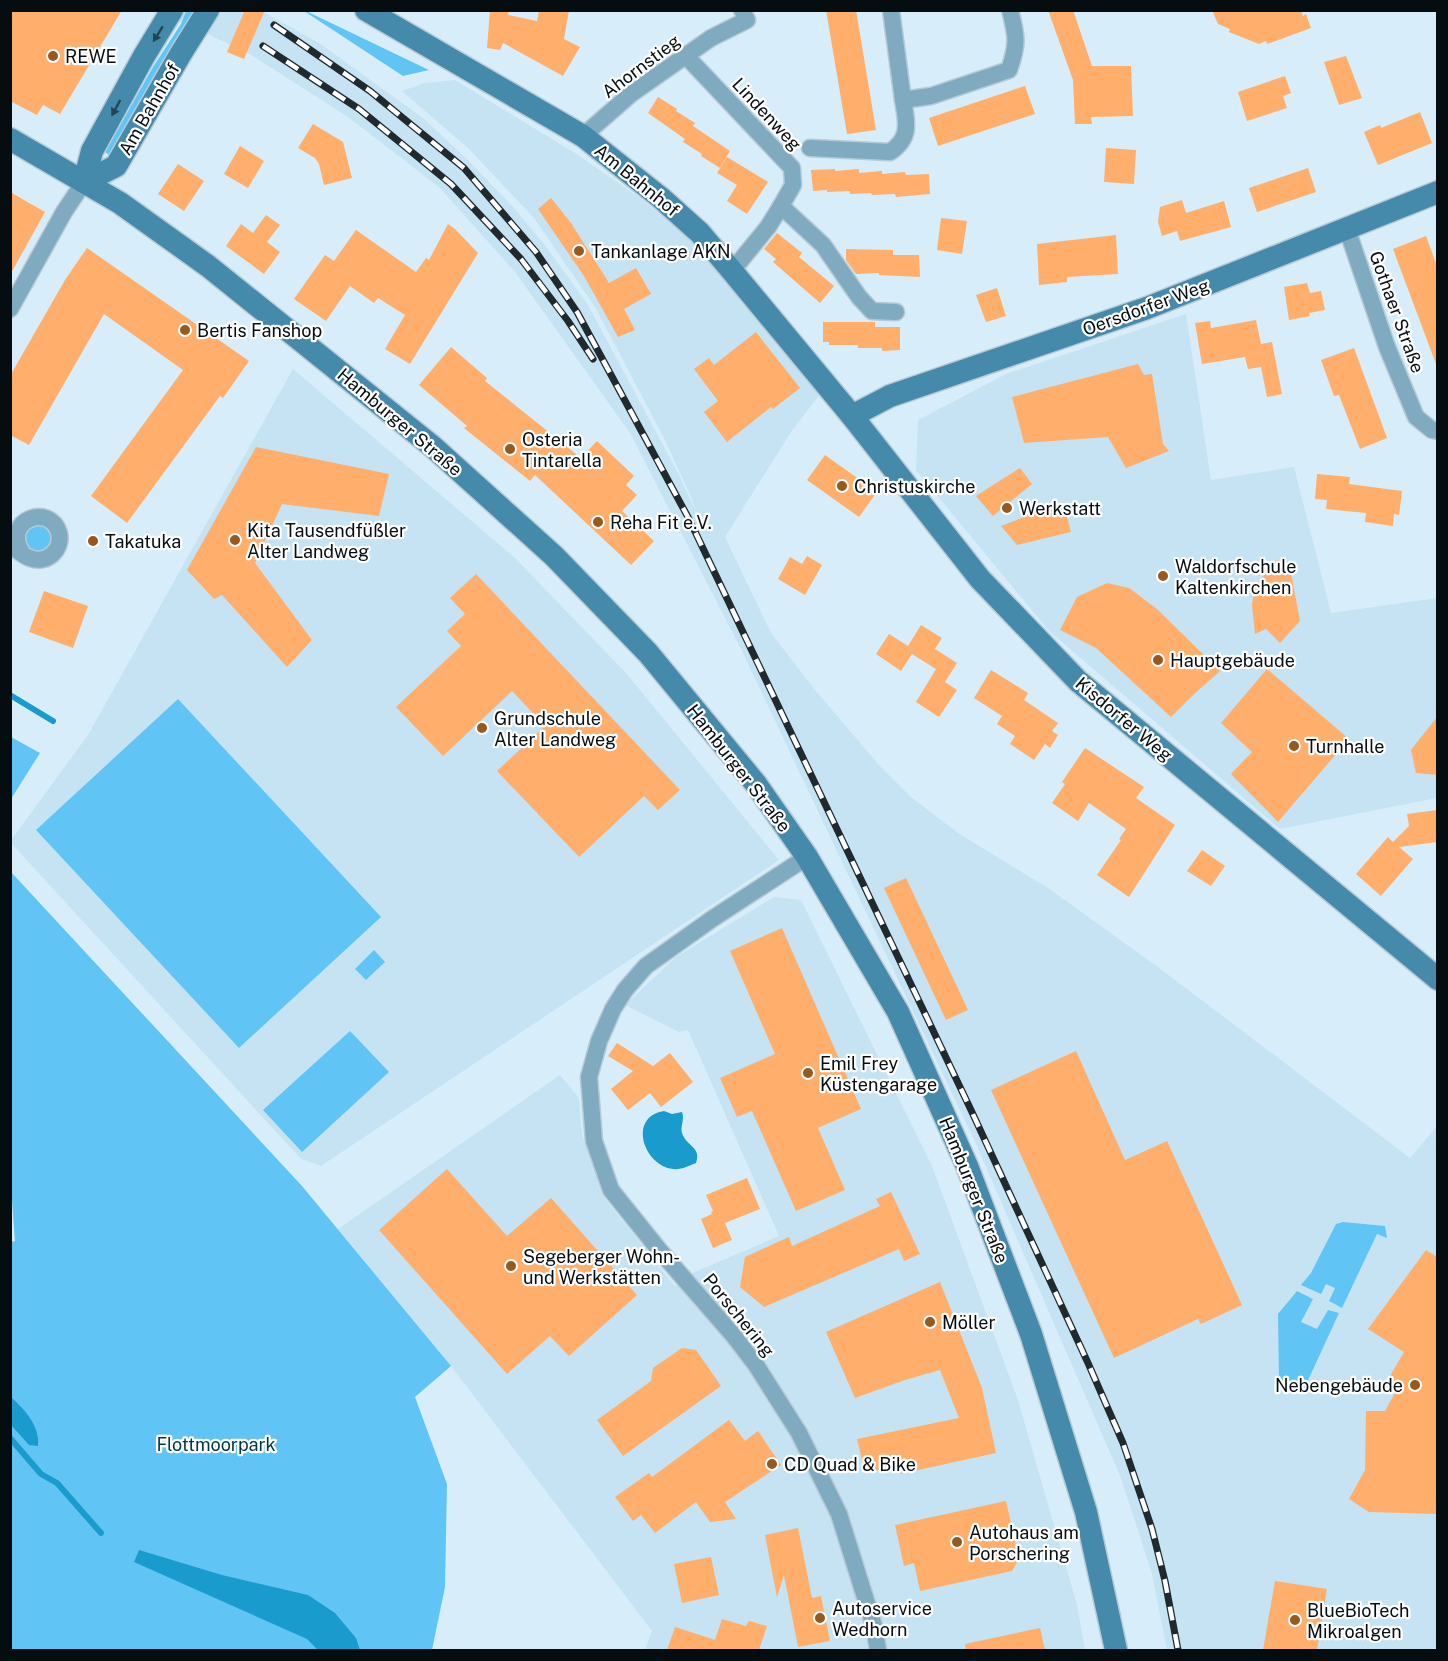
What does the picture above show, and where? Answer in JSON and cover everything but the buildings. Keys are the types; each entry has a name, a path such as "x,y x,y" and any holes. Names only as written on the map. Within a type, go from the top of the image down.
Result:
{"street":[{"name":"Am Bahnhof","path":"84,182 92,151 172,10"},
{"name":"Am Bahnhof","path":"84,182 116,166 208,10"},
{"name":"Am Bahnhof","path":"366,10 583,136 628,170 700,233 852,416"},
{"name":"Ahornstieg","path":"583,136 631,94 711,38 747,20 742,10"},
{"path":"810,148 890,152 899,146 905,137 906,126 891,10"},
{"path":"903,100 931,96 1009,70 1016,49 1010,10"},
{"name":"Lindenweg","path":"686,56 792,168 794,185 768,227 732,271"},
{"name":"Hamburger Straße","path":"10,139 120,203 258,305 432,446 554,556 648,653 756,784 807,857 897,1012 967,1166 1031,1334 1086,1512 1116,1650"},
{"path":"10,309 64,212 84,182"},
{"name":"Oersdorfer Weg","path":"852,416 890,396 1147,308 1437,192"},
{"path":"781,206 823,245 859,297 872,311 896,312"},
{"name":"Gothaer Straße","path":"1347,229 1387,347 1416,417 1432,430 1437,431"},
{"name":"Kisdorfer Weg","path":"852,416 980,579 1078,681 1437,979"},
{"name":"Porschering","path":"807,857 740,900 646,966 625,990 613,1009 599,1041 589,1077 594,1141 611,1190 733,1335 756,1365 799,1433 839,1514 874,1626 878,1650"}],"shaded area":[{"path":"149,11 262,11 319,43 423,118 513,207 544,244 588,305 679,475 695,510 664,438 595,307 534,218 468,148 402,91 425,83 455,80 575,153 640,198 693,241 824,389 791,432 725,537 771,633 815,690 879,765 911,797 958,833 1048,888 1162,970 1410,1158 1437,1126 1437,1650 1167,1650 1152,1574 1121,1478 976,1144 740,647 630,433 515,272 440,188 348,117 248,53 188,25"},
{"name":"Waldorfschule Kaltenkirchen","path":"1186,314 1211,480 1294,467 1331,613 1437,598 1437,798 1280,829 1049,631 916,470 918,420 1006,374"},
{"path":"293,369 515,558 626,673 779,860 321,1166 301,1159 11,843 88,735"},
{"path":"774,897 801,900 932,1166 1018,1400 1077,1605 1085,1650 645,1650 652,1631 451,1366 338,1229 560,1075 579,1098 582,1135 605,1199 675,1286 690,1274 779,1236 688,1030 679,1032 625,1005 676,957"},
{"path":"664,1111 672,1114 682,1112 682,1133 697,1153 696,1163 673,1169 654,1160 648,1151 643,1131 646,1122 653,1115"},
{"path":"11,1397 34,1425 38,1446 29,1445 11,1425"},
{"path":"139,1550 222,1575 308,1595 335,1613 356,1638 360,1650 318,1650 307,1639 134,1562"}],"green space":[{"path":"186,11 198,11 113,158 105,152 153,67 181,24"},
{"path":"304,11 306,11 429,70 403,76"},
{"path":"43,517 59,542 32,557 16,538"},
{"path":"178,699 381,917 239,1048 36,830"},
{"path":"11,737 40,753 11,799"},
{"name":"Flottmoorpark","path":"11,872 302,1186 451,1366 415,1397 447,1484 445,1587 432,1650 11,1650 10,1242 15,1241 10,1173"},
{"path":"374,950 385,962 366,980 355,969"},
{"path":"350,1031 389,1072 302,1152 263,1110"},
{"path":"1343,1222 1385,1226 1387,1238 1377,1234 1342,1308 1329,1301 1335,1288 1326,1284 1321,1294 1301,1285 1311,1273 1336,1224"},
{"path":"1297,1291 1313,1299 1301,1322 1317,1329 1328,1310 1339,1313 1304,1389 1287,1384 1279,1378 1278,1314"}],"waterway":[{"path":"10,695 53,721"},
{"path":"10,1438 41,1474 57,1483 101,1533"}],"railway":[{"path":"274,25 370,91 464,168 536,252 577,312 689,519 971,1110 1088,1363 1123,1443 1152,1529 1178,1650"},
{"path":"263,46 359,109 451,184 521,259 568,321 593,359"}],"place":[{"name":"REWE","path":"53,56"},
{"name":"Tankanlage AKN","path":"579,251"},
{"name":"Bertis Fanshop","path":"185,330"},
{"name":"Osteria Tintarella","path":"510,449"},
{"name":"Christuskirche","path":"842,486"},
{"name":"Werkstatt","path":"1007,508"},
{"name":"Reha Fit e.V.","path":"598,522"},
{"name":"Kita Tausendfüßler Alter Landweg","path":"235,540"},
{"name":"Takatuka","path":"93,541"},
{"name":"Waldorfschule Kaltenkirchen","path":"1163,576"},
{"name":"Hauptgebäude","path":"1158,660"},
{"name":"Grundschule Alter Landweg","path":"482,728"},
{"name":"Turnhalle","path":"1294,746"},
{"name":"Emil Frey Küstengarage","path":"808,1073"},
{"name":"Segeberger Wohn- und Werkstätten","path":"511,1266"},
{"name":"Möller","path":"930,1322"},
{"name":"Nebengebäude","path":"1415,1385"},
{"name":"CD Quad & Bike","path":"772,1464"},
{"name":"Autohaus am Porschering","path":"957,1542"},
{"name":"Autoservice Wedhorn","path":"820,1618"},
{"name":"BlueBioTech Mikroalgen","path":"1295,1620"}]}
